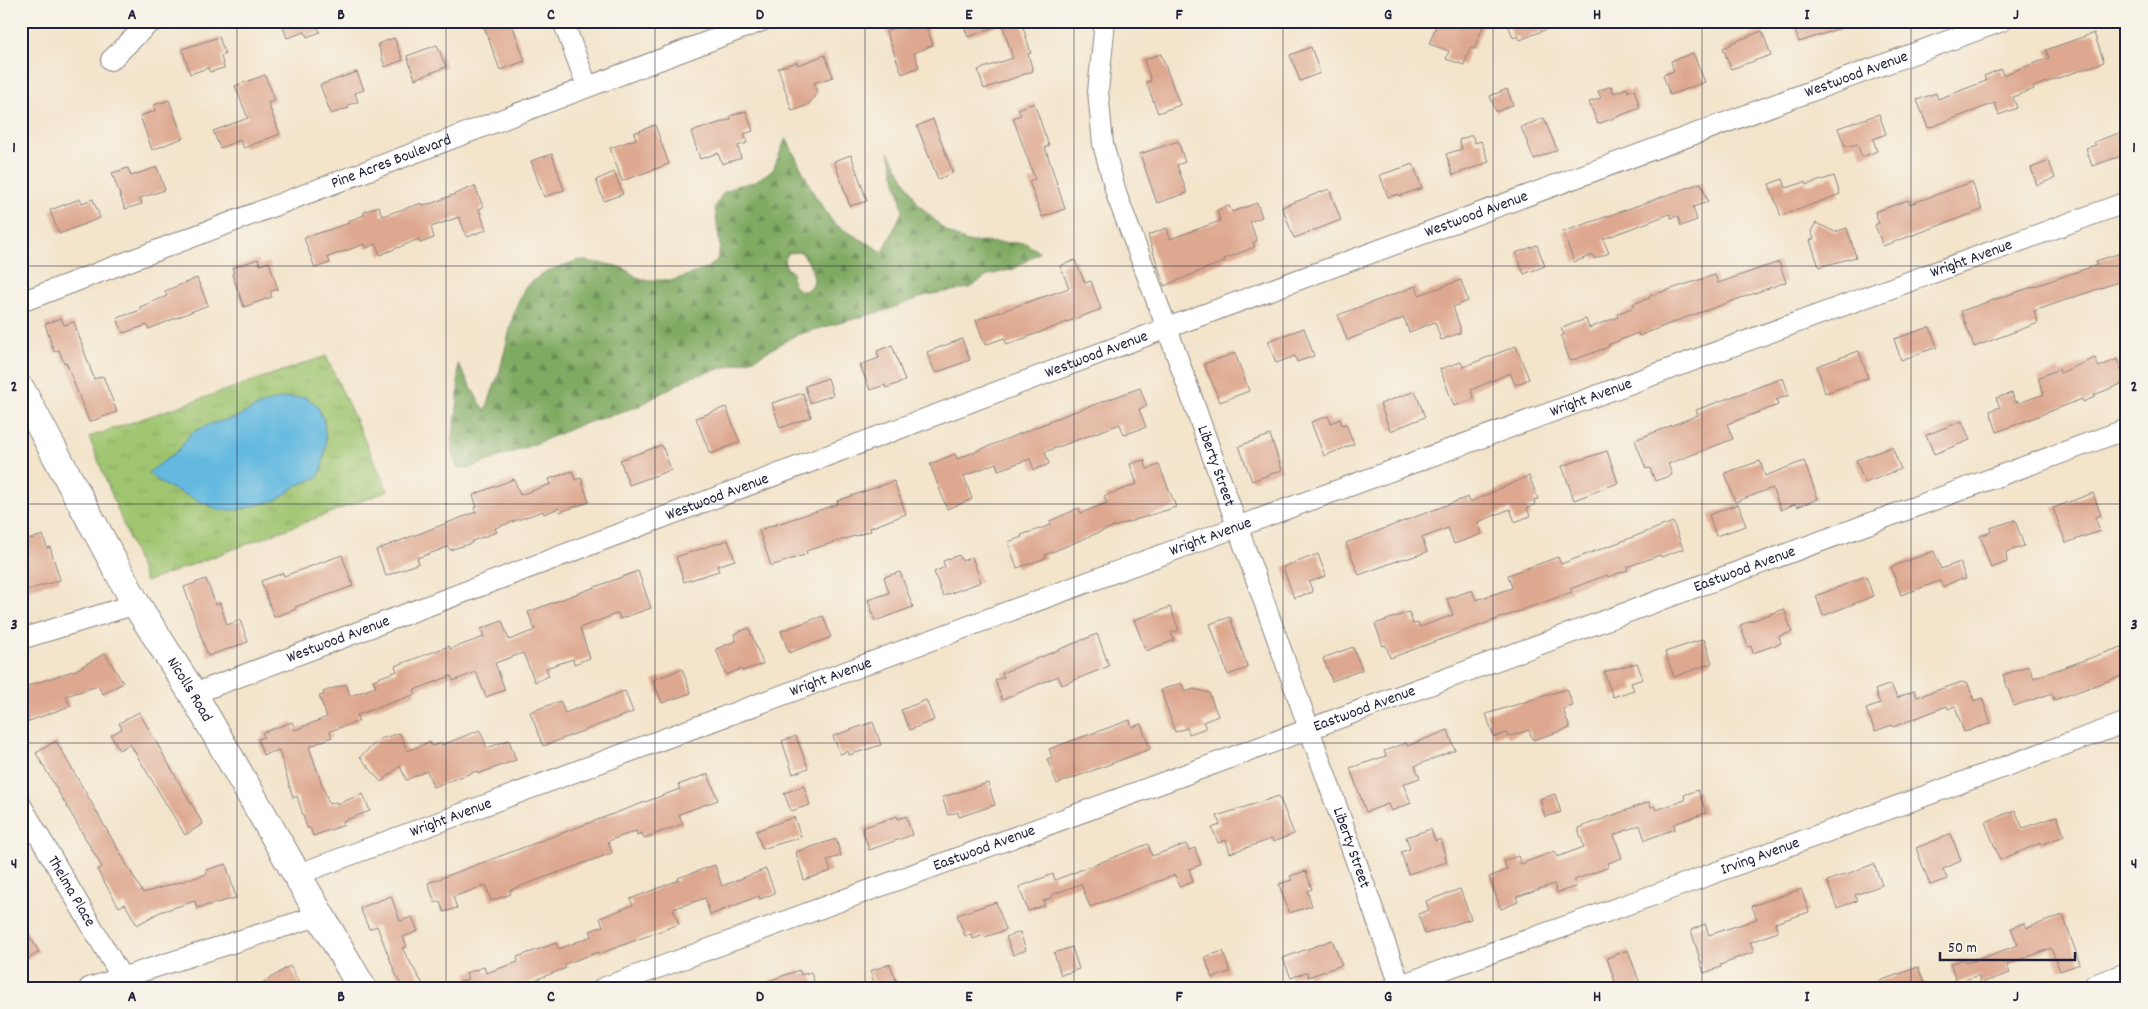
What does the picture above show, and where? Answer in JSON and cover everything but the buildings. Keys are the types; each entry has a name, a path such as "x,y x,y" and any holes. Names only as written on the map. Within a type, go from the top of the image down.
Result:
{"street":[{"path":"110,60 149,23 155,21"},
{"path":"564,21 587,86"},
{"name":"Pine Acres Boulevard","path":"21,302 762,21"},
{"name":"Liberty Street","path":"1105,21 1098,91 1103,144 1117,196 1309,727 1398,987"},
{"name":"Westwood Avenue","path":"193,694 1166,328 2002,21"},
{"name":"Wright Avenue","path":"296,875 1236,527 2127,202"},
{"name":"Nicolls Road","path":"21,390 136,604 193,694 362,988"},
{"name":"Eastwood Avenue","path":"603,988 1309,727 2127,429"},
{"path":"21,639 136,604"},
{"name":"Irving Avenue","path":"1398,987 2127,722"},
{"name":"Thelma Place","path":"21,805 122,978"},
{"path":"89,988 321,915"},
{"path":"2097,988 2127,977"}],"green space":[{"path":"786,138 814,194 834,224 883,252 903,210 889,152 918,204 946,231 967,242 1025,243 1040,252 1014,269 989,275 969,288 927,295 890,309 796,335 754,359 688,378 639,406 580,425 469,468 457,467 453,452 453,438 458,397 458,364 485,412 500,370 515,309 525,287 545,272 579,260 625,269 641,280 674,280 706,269 717,260 720,247 715,207 723,193 736,186 754,182 773,170","holes":["801,252 812,269 814,282 806,291 800,291 793,283 793,273 787,268 784,261 788,253"]},
{"path":"326,356 388,491 146,582 89,437"}],"water":[{"path":"305,397 317,405 324,422 326,446 322,469 318,477 298,485 277,500 238,510 219,510 164,485 148,473 179,450 191,433 210,424 235,418 258,406 282,398"}]}
